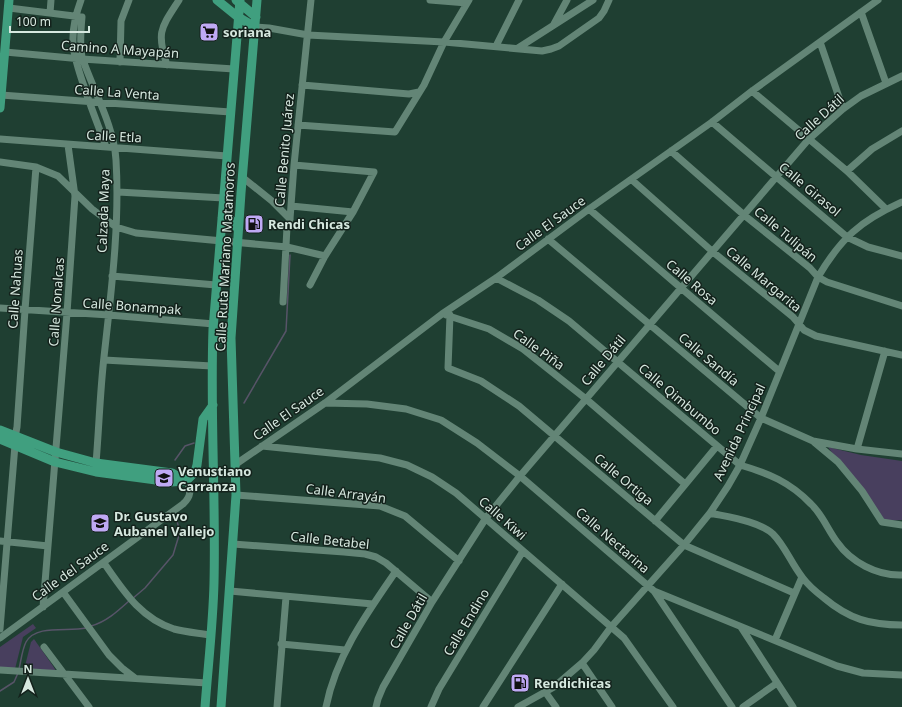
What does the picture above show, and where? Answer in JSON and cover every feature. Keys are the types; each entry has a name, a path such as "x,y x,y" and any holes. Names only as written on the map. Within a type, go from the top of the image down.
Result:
{"main road":[{"path":"217,0 238,17 255,27"},
{"name":"Calle Ruta Mariano Matamoros","path":"221,707 236,494 231,338 242,177 257,0"},
{"path":"239,1 256,17"},
{"name":"Calle Ruta Mariano Matamoros","path":"205,707 214,577 213,326 239,1"},
{"path":"1,101 9,4"},
{"path":"222,218 231,220 238,229"},
{"path":"213,326 221,338 231,338"},
{"path":"0,439 15,441 96,472 171,482 186,481 195,472 203,419 213,405"},
{"path":"0,430 15,441"},
{"path":"55,457 172,473 186,481"}],"street":[{"path":"50,14 51,0"},
{"name":"Calzada Maya","path":"81,0 73,34 74,59 106,147"},
{"path":"120,62 121,21 129,0"},
{"path":"167,65 160,40 161,31 164,22 179,0"},
{"name":"Calle Benito Juárez","path":"283,302 287,227 290,219 311,0"},
{"path":"298,125 395,132 424,85 444,42 468,2 430,0"},
{"path":"496,46 519,0"},
{"path":"554,24 567,0"},
{"path":"518,48 593,0"},
{"path":"255,27 308,35 444,42 542,51 559,46 599,18 609,0"},
{"name":"Calle El Sauce","path":"236,464 325,403 442,314 496,278 878,0"},
{"path":"9,4 50,14 78,17"},
{"path":"861,12 886,83"},
{"name":"Calzada Maya","path":"78,17 81,35 82,59 99,102 114,147 118,192 96,463"},
{"path":"256,17 269,28"},
{"path":"820,42 843,109"},
{"name":"Camino A Mayapán","path":"6,52 74,59 234,69"},
{"name":"Calle Dátil","path":"376,707 383,687 432,602 486,518 520,476 808,140 843,109 861,96 902,76"},
{"path":"302,85 409,94 419,92"},
{"path":"752,91 808,140 847,171 886,209"},
{"name":"Calle La Venta","path":"1,101 99,102 230,112"},
{"name":"Calle Girasol","path":"712,122 847,237 868,247 902,256"},
{"path":"847,171 872,149 902,131"},
{"name":"Calle Etla","path":"0,139 227,156"},
{"name":"Calle Nonalcas","path":"43,607 67,313 75,193 68,145"},
{"name":"Calle Tulipán","path":"671,151 744,215 810,268 818,277 827,282 902,306"},
{"path":"0,162 36,167 58,176 92,209 116,227 136,233 287,247 325,256"},
{"path":"294,165 374,172 325,256 310,285"},
{"name":"Calle Nahuas","path":"0,629 4,542 17,427 36,167"},
{"path":"242,177 290,219"},
{"name":"Calle Margarita","path":"632,180 713,252 793,317 804,330 816,336 902,355"},
{"path":"118,192 224,198"},
{"name":"Avenida Principal","path":"518,707 546,693 562,682 582,663 611,627 651,588 710,513 740,465 762,418 798,323 818,277 830,256 847,237 870,218 902,202"},
{"path":"291,206 352,212"},
{"name":"Calle Rosa","path":"590,209 680,288 779,371"},
{"name":"Calle Sandía","path":"548,239 762,418 813,441 857,449 902,454"},
{"path":"112,276 216,285"},
{"name":"Calle Qimbumbo","path":"496,278 538,300 569,321 740,465 767,473 794,489 812,505 838,544 852,558 869,568 893,576 902,575"},
{"name":"Calle Bonampak","path":"0,308 109,315 213,326"},
{"name":"Calle Piña","path":"442,314 450,315 489,330 523,349 586,399 686,484"},
{"name":"Calle Ortiga","path":"450,315 448,368 481,382 519,406 684,545 794,593"},
{"path":"857,449 884,351"},
{"path":"104,360 212,366"},
{"name":"Calle Nectarina","path":"325,403 367,404 406,409 441,420 477,443 520,476 651,588 837,666 863,673 902,675"},
{"path":"813,441 832,455 838,462 862,491 882,522 902,525"},
{"name":"Calle Kiwi","path":"262,446 380,458 407,465 432,477 456,493 486,518 624,638 673,707"},
{"path":"655,521 717,446"},
{"name":"Calle del Sauce","path":"0,638 188,500 190,486 186,481"},
{"name":"Calle Arrayán","path":"236,494 380,506 405,516 459,561"},
{"path":"710,513 758,525 773,534 784,548 802,577 814,590 846,614 864,621 878,624 902,625"},
{"path":"4,542 48,546"},
{"name":"Calle Betabel","path":"233,544 364,554 376,557 386,562 432,602"},
{"name":"Calle Endino","path":"431,707 439,689 523,551"},
{"path":"104,563 133,603 155,620 174,629 210,635"},
{"path":"326,707 334,674 345,650 373,604 396,571"},
{"path":"775,640 802,577"},
{"path":"483,707 562,584"},
{"path":"651,588 732,707"},
{"path":"230,591 373,604"},
{"path":"63,592 88,624 109,655 135,678"},
{"path":"277,707 286,597"},
{"path":"741,627 793,707"},
{"path":"281,644 345,650"},
{"path":"44,646 88,707"},
{"path":"582,663 612,707"},
{"path":"0,670 207,683"},
{"path":"743,707 777,683"},
{"path":"546,693 556,707"}],"shaded area":[{"path":"828,447 861,455 902,461 902,520 880,521"},
{"path":"33,624 36,628 23,637 15,669 0,668 0,647"},
{"path":"34,639 56,671 24,670 31,642"}],"waterway":[{"path":"244,403 286,331 290,255"},
{"path":"175,460 185,446 194,443"},
{"path":"132,599 145,588 173,555 180,532 175,514"},
{"path":"91,626 107,619 129,601"},
{"path":"19,669 26,642 31,636 45,631 86,628"},
{"path":"0,691 14,682 18,673"}],"place":[{"name":"soriana","path":"209,32"},
{"name":"Rendi Chicas","path":"254,224"},
{"name":"Venustiano Carranza","path":"164,478"},
{"name":"Dr. Gustavo Aubanel Vallejo","path":"100,523"},
{"name":"Rendichicas","path":"520,683"}]}
